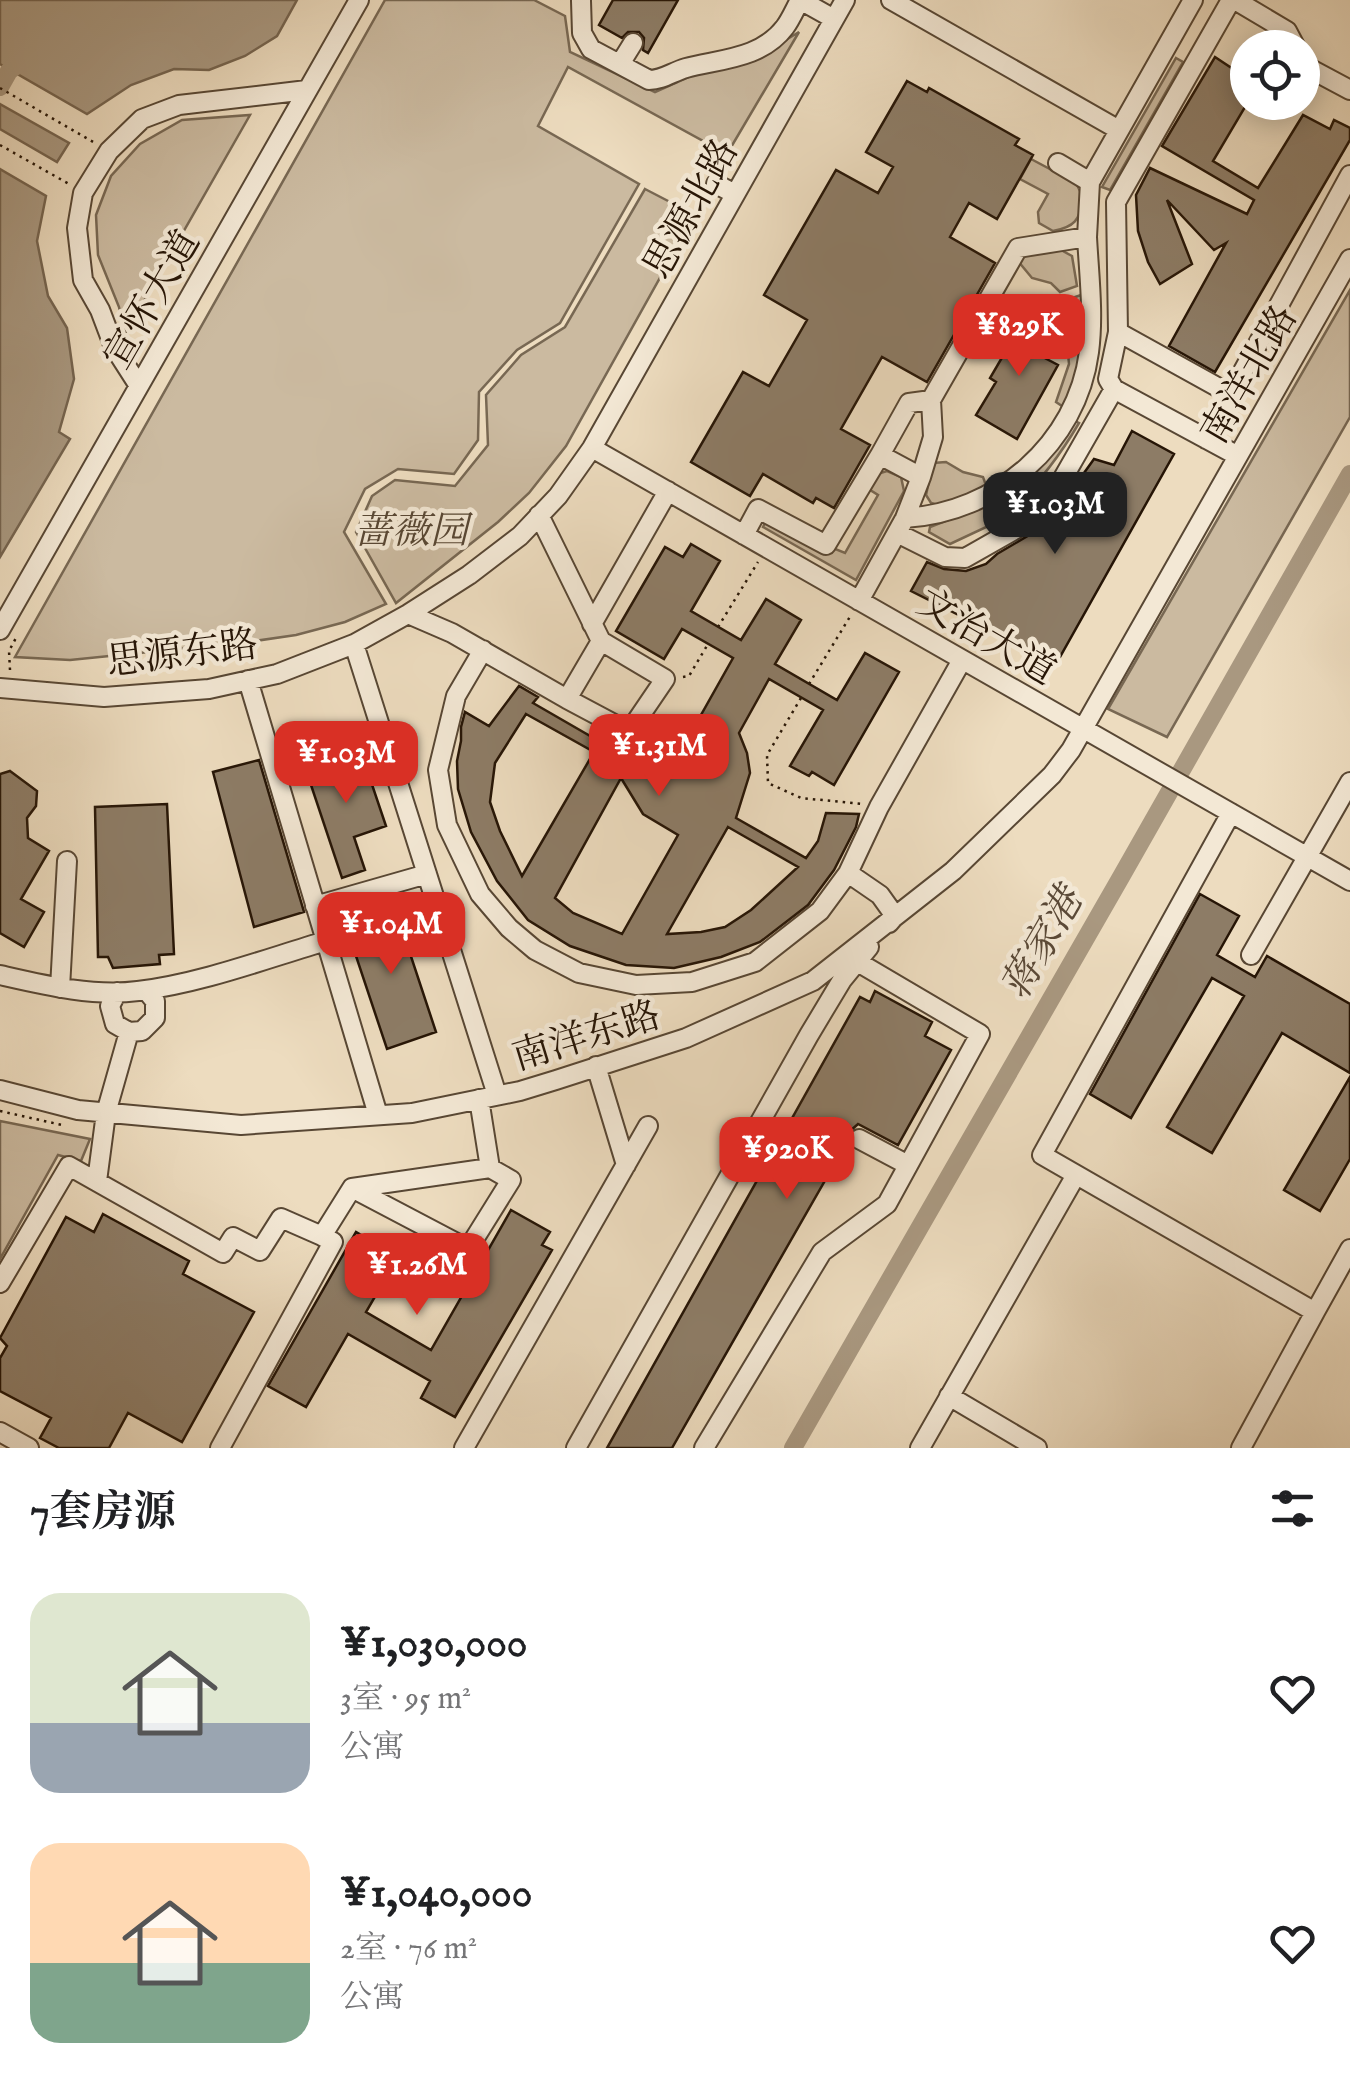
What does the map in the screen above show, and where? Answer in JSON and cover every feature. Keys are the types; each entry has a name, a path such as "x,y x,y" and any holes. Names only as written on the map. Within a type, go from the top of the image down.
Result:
{"lane":[{"name":"宣怀大道","path":"0,630 358,0"},
{"path":"579,0 582,33 591,48 649,80 747,55 764,46 784,29 800,0 834,20"},
{"name":"思源北路","path":"592,448 845,0"},
{"path":"891,0 1001,68 1120,130"},
{"path":"901,525 965,506 1015,480 1061,430 1078,394 1089,355 1090,187 1194,0"},
{"path":"1238,456 1114,389 1108,379 1118,332 1116,202 1233,0 1285,30"},
{"path":"620,64 633,43"},
{"path":"1320,74 1350,90"},
{"path":"139,386 114,347 83,280 78,228 83,192 109,151 142,119 179,105 307,90"},
{"path":"1058,164 1116,202"},
{"path":"1206,439 1350,176"},
{"path":"716,184 735,194"},
{"path":"860,601 901,525 920,477 933,437 931,400 1018,248 1087,238"},
{"name":"南洋北路","path":"1084,729 1350,259"},
{"path":"1118,332 1230,394"},
{"path":"901,525 945,557 965,558 1016,529 1056,492 1114,389"},
{"path":"744,534 758,509 826,545 909,403 931,400"},
{"name":"文治大道","path":"592,448 1350,881"},
{"name":"思源东路","path":"0,688 104,697 209,688 278,674 354,644 469,575 520,536 558,496 592,448"},
{"path":"880,456 920,477"},
{"path":"567,698 668,491"},
{"path":"408,614 452,633 628,732 665,679 597,632 539,516"},
{"path":"354,644 427,874 488,1098 490,1168"},
{"path":"482,650 456,696 438,770 447,825 480,894 509,928 536,950 579,972 636,984 692,982 755,962 820,911 848,873 879,806 962,660"},
{"path":"248,680 378,1115"},
{"name":"南洋东路","path":"0,1090 78,1110 241,1124 412,1113 556,1080 686,1038 813,981 953,870 1052,775 1084,729"},
{"path":"1251,955 1350,782"},
{"path":"1231,813 1042,1154 1315,1312"},
{"path":"60,988 67,861"},
{"path":"576,1448 808,1035 856,961 895,916 880,895 848,873"},
{"path":"315,906 427,874"},
{"path":"0,975 60,988 146,990 206,977 326,941"},
{"path":"704,1448 822,1252 886,1204 980,1034 856,961"},
{"path":"117,992 110,1006 115,1024 129,1032 142,1031 155,1018 155,1001 146,990"},
{"path":"96,1181 106,1112 129,1032"},
{"path":"596,1066 626,1165"},
{"path":"464,1448 648,1126"},
{"path":"860,1139 908,1166"},
{"path":"0,1283 70,1166 223,1253 232,1238 260,1251 281,1218 333,1242 220,1448"},
{"path":"322,1236 352,1188 490,1168 511,1180 468,1249 352,1188"},
{"path":"920,1448 1076,1175"},
{"path":"1241,1448 1350,1249"},
{"path":"949,1396 1037,1448"},
{"path":"0,1432 29,1448"}],"path":[{"path":"0,88 89,140"},
{"path":"0,144 66,182"},
{"path":"718,627 767,548"},
{"path":"809,684 860,601"},
{"path":"665,679 689,676 708,644"},
{"path":"801,698 767,755 768,784 800,798 879,806"}],"green space":[{"path":"385,0 534,0 565,16 570,52 655,92 693,75 749,62 799,32 727,154 568,67 538,126 639,184 560,323 517,350 479,392 478,440 454,474 398,469 365,489 344,532 386,604 345,622 248,642 70,660 15,657"},
{"path":"1176,58 1183,62 1110,190 1102,187"},
{"path":"250,115 125,334 119,307 98,255 96,215 111,176 140,144 182,120"},
{"path":"1031,159 1076,183 1084,199 1071,225 1053,231 1039,223 1038,212 1048,194 1020,179"},
{"name":"蔷薇园","path":"645,189 695,215 566,446 529,493 498,522 396,603 356,532 372,496 395,480 455,486 488,445 486,395 521,355 565,327"},
{"path":"1061,250 1072,256 1077,286 1060,292 1051,283 1032,278 1018,261 1031,252"},
{"path":"1350,290 1350,417 1167,737 1108,709"},
{"path":"1081,295 1080,352 1065,408 1056,402 1069,364 1063,301"},
{"path":"1073,420 1079,423 1054,462 1001,518 991,503 1037,468"},
{"path":"946,462 983,477 987,488 944,506 931,503 926,495 933,463"},
{"path":"887,471 901,477 904,491 856,580 763,527 766,521 845,553 878,495 867,488 874,475"},
{"path":"987,505 997,522 950,544 929,532 930,527"},
{"path":"0,1121 90,1139 81,1161 58,1155 0,1259"}],"shaded area":[{"path":"0,0 297,0 277,36 245,56 209,70 174,69 131,85 87,114 0,64"},
{"path":"0,104 69,143 57,162 0,129"},
{"path":"0,169 46,196 37,241 48,296 67,328 74,379 59,432 70,439 0,557"}],"building":[{"path":"613,0 678,0 648,53 643,50 644,38 639,32 628,32 622,38 599,25"},
{"path":"1215,57 1230,67 1230,120 1237,120 1213,161 1258,188 1300,120 1313,120 1330,129 1334,120 1350,128 1350,140 1215,372 1169,346 1226,243 1214,250 1167,200 1192,264 1160,284 1138,231 1136,195 1150,168 1247,214 1254,200 1162,146"},
{"path":"907,81 927,92 929,88 1019,139 1015,145 1033,155 997,219 969,203 950,237 995,263 927,382 882,357 841,429 870,445 834,508 816,498 813,503 763,474 750,496 691,462 743,372 769,386 807,320 764,295 836,170 878,193 893,167 866,152"},
{"path":"1021,316 1052,334 1041,356 1058,365 1017,439 976,415 996,382 990,378"},
{"path":"1132,431 1174,454 1056,664 911,591 927,562 966,571 986,564 1036,531 1094,459 1114,465"},
{"path":"691,544 720,561 691,611 741,640 766,599 801,620 775,664 837,700 865,653 899,672 834,785 812,772 809,776 790,766 823,710 769,679 739,733 750,773 736,818 806,858 818,841 826,813 859,814 834,870 808,905 760,942 721,957 674,968 626,965 570,946 528,920 497,881 471,832 458,789 461,727 465,712 489,726 519,686 538,697 533,703 611,748 616,739 639,749 633,760 656,772 675,761 733,658 682,629 664,659 616,631 665,547 683,557","holes":["526,714 594,752 522,876 490,802 495,763","621,778 643,814 678,835 622,934 573,913 555,898","728,827 798,867 751,910 725,927 667,934"]},
{"path":"360,749 386,826 354,837 365,870 342,878 305,767"},
{"path":"259,760 304,912 254,927 213,772"},
{"path":"10,771 37,791 36,806 27,818 28,838 49,851 21,899 44,912 24,947 0,933 0,774"},
{"path":"167,804 174,954 159,955 160,964 113,968 108,957 98,957 95,807"},
{"path":"1200,894 1239,916 1217,955 1255,977 1267,956 1350,1004 1350,1073 1282,1033 1212,1153 1167,1127 1244,996 1212,978 1131,1118 1090,1094"},
{"path":"392,899 436,1032 387,1049 348,932 370,925 365,908"},
{"path":"875,991 932,1022 925,1036 951,1050 898,1145 858,1124 849,1132 847,1142 672,1448 607,1448 860,997 870,1002"},
{"path":"1350,1077 1350,1159 1320,1211 1284,1190"},
{"path":"511,1210 550,1232 542,1245 552,1250 455,1417 421,1398 430,1381 348,1334 306,1407 268,1386 356,1232 398,1257 366,1312 431,1350"},
{"path":"103,1214 189,1261 183,1274 254,1312 182,1442 128,1413 109,1448 59,1448 40,1438 51,1418 0,1391 0,1358 7,1346 0,1338 66,1217 94,1232"}],"waterway":[{"path":"0,87 9,71 29,56"},
{"name":"蒋家港","path":"793,1448 1350,474"}]}
